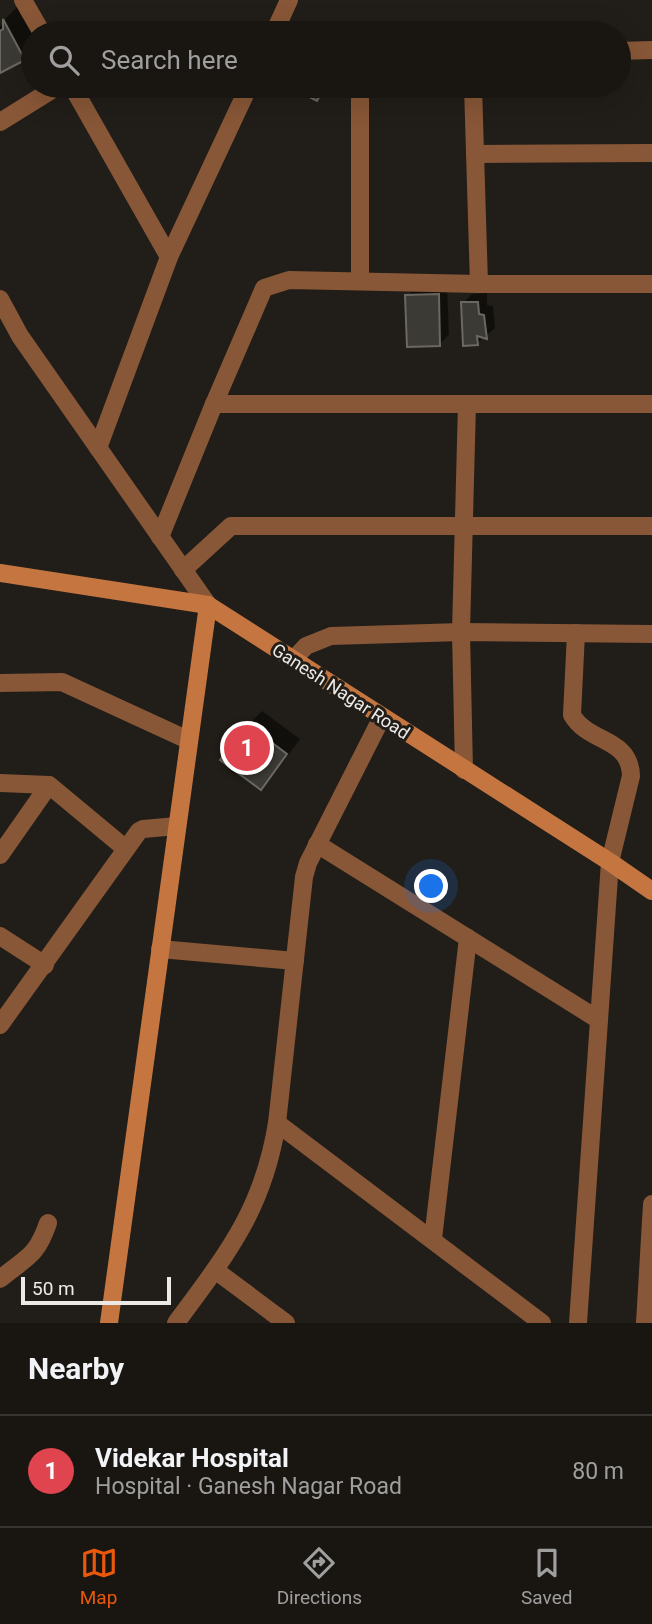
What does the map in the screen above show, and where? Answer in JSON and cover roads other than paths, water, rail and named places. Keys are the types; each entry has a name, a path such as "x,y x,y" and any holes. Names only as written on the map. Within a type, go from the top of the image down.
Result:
{"street":[{"path":"23,0 35,21"},
{"path":"279,21 289,0"},
{"path":"631,51 652,50"},
{"path":"0,122 39,98"},
{"path":"79,98 169,257"},
{"path":"98,448 169,257 243,98"},
{"path":"360,98 360,281"},
{"path":"473,98 478,284"},
{"path":"475,154 652,153"},
{"path":"160,537 264,288 289,280 652,284"},
{"path":"0,299 20,336 208,605 109,1323"},
{"path":"214,404 652,404"},
{"path":"464,770 461,632 467,404"},
{"path":"183,570 231,526 652,526"},
{"name":"Ganesh Nagar Road","path":"0,573 208,605 652,891"},
{"path":"293,660 306,646 331,636 461,632 652,634"},
{"path":"576,633 572,715 583,728 625,753 631,766 631,776 610,862 578,1323"},
{"path":"0,683 62,682 188,740"},
{"path":"176,1323 246,1224 262,1188 277,1123 304,877 317,844 382,718"},
{"path":"0,783 49,785 126,849"},
{"path":"0,855 49,785"},
{"path":"0,1025 143,828 177,826"},
{"path":"317,844 599,1020"},
{"path":"0,936 45,965"},
{"path":"433,1239 468,938"},
{"path":"160,949 295,961"},
{"path":"277,1123 542,1323"},
{"path":"645,1323 652,1204"},
{"path":"0,1279 34,1253 41,1243 48,1223"},
{"path":"215,1270 286,1323"}],"place":[{"name":"Videkar Hospital","path":"247,748"}]}
